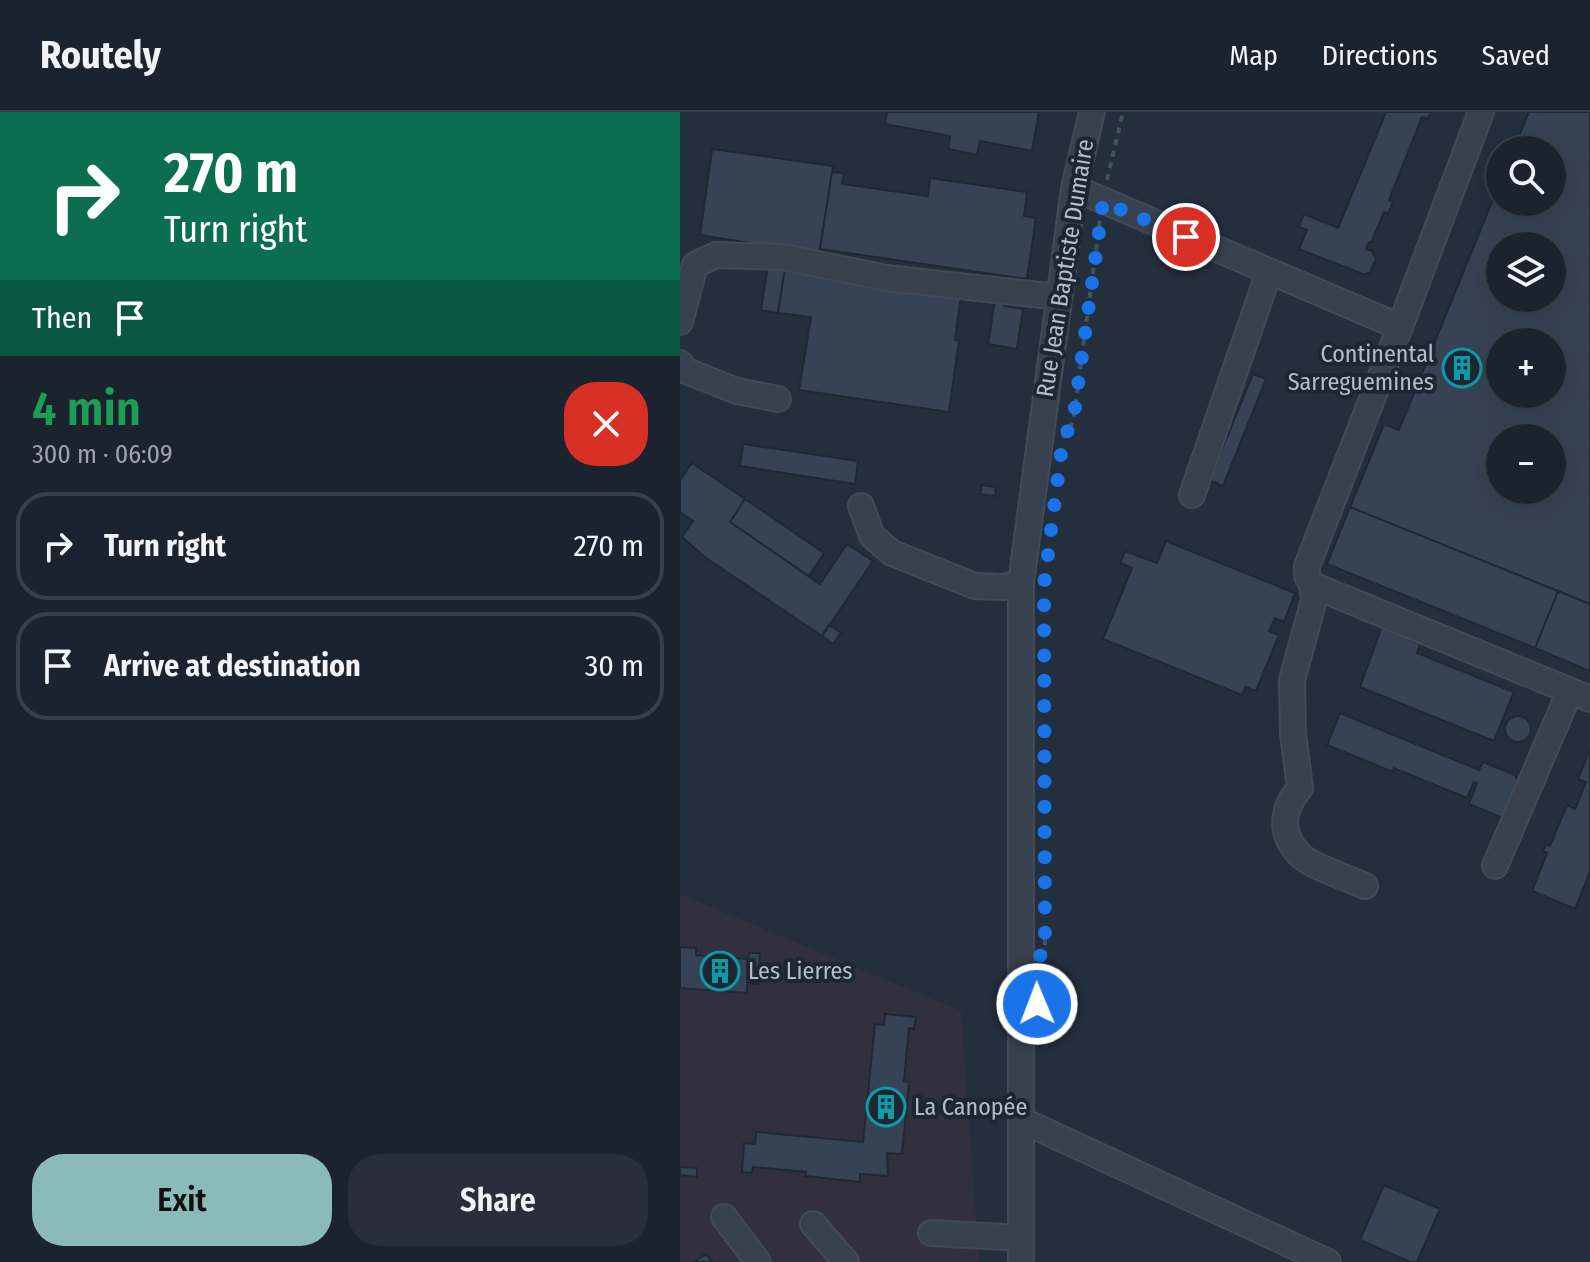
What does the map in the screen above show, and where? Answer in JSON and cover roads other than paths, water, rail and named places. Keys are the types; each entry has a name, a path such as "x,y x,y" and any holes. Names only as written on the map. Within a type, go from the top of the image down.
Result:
{"street":[{"name":"Rue Jean Baptiste Dumaire","path":"1021,1250 1021,583 1074,188 1092,112"},
{"path":"1365,886 1302,857 1287,837 1283,821 1290,800 1300,788 1293,733 1292,680 1314,600 1307,566 1481,112"},
{"path":"1074,188 1400,327"},
{"path":"680,322 695,265 716,255 783,257 887,278 1059,297"},
{"path":"1192,495 1269,272"},
{"path":"680,363 684,370 737,391 778,399"},
{"path":"861,506 872,536 892,553 975,586 1003,587 1021,583"},
{"path":"1312,585 1580,695 1495,866"},
{"path":"1021,1120 1316,1259"},
{"path":"724,1217 758,1262"},
{"path":"813,1224 846,1262"},
{"path":"931,1233 1021,1250"}],"place":[{"name":"Continental Sarreguemines","path":"1462,368"},
{"name":"Les Lierres","path":"720,971"},
{"name":"La Canopée","path":"886,1107"}]}
